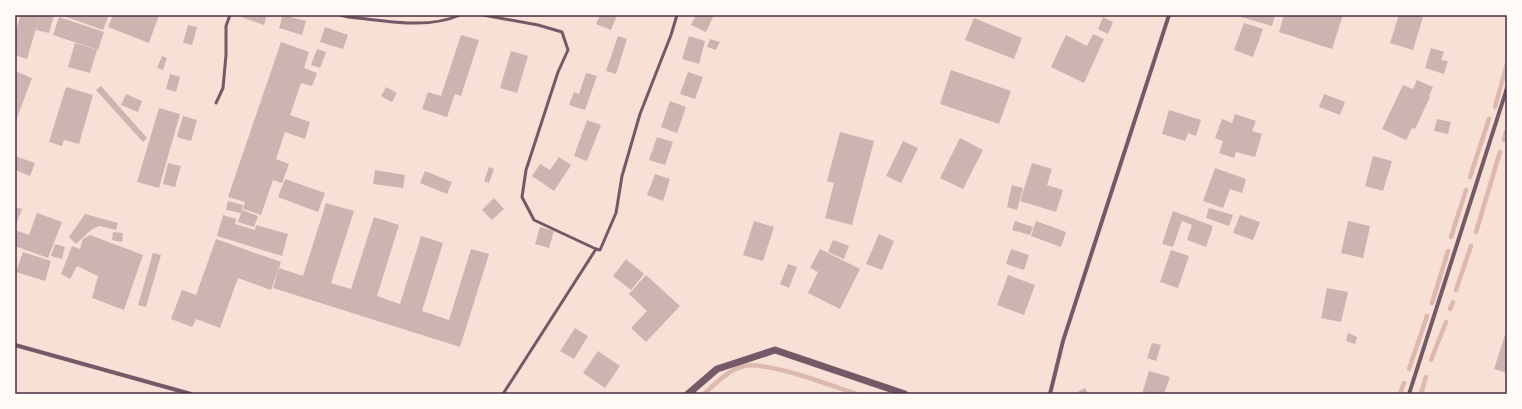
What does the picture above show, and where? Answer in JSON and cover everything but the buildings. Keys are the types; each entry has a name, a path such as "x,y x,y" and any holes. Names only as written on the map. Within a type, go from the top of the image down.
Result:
{"street":[{"path":"1050,394 1063,341 1169,15"},
{"path":"1409,394 1507,88"},
{"path":"15,345 191,394"},
{"path":"688,394 717,369 775,350 904,394"}],"lane":[{"path":"216,103 223,88 226,55 226,26 230,15"},
{"path":"340,15 410,23 440,21 460,15"},
{"path":"483,15 538,25 562,32 568,50 558,72 526,170 522,197 534,220 600,250 616,214 622,176 640,114 677,15"},
{"path":"503,394 596,249"}],"waterway":[{"path":"1495,107 1507,64"},
{"path":"1470,177 1489,119"},
{"path":"1504,140 1506,132"},
{"path":"1476,232 1500,152"},
{"path":"1451,237 1466,190"},
{"path":"1456,290 1471,246"},
{"path":"1432,303 1448,251"},
{"path":"1450,309 1453,302"},
{"path":"1409,369 1427,316"},
{"path":"1431,360 1446,322"},
{"path":"704,394 722,377 738,368 755,365 800,375 857,394"},
{"path":"1421,394 1426,377"},
{"path":"1400,394 1404,383"}]}
